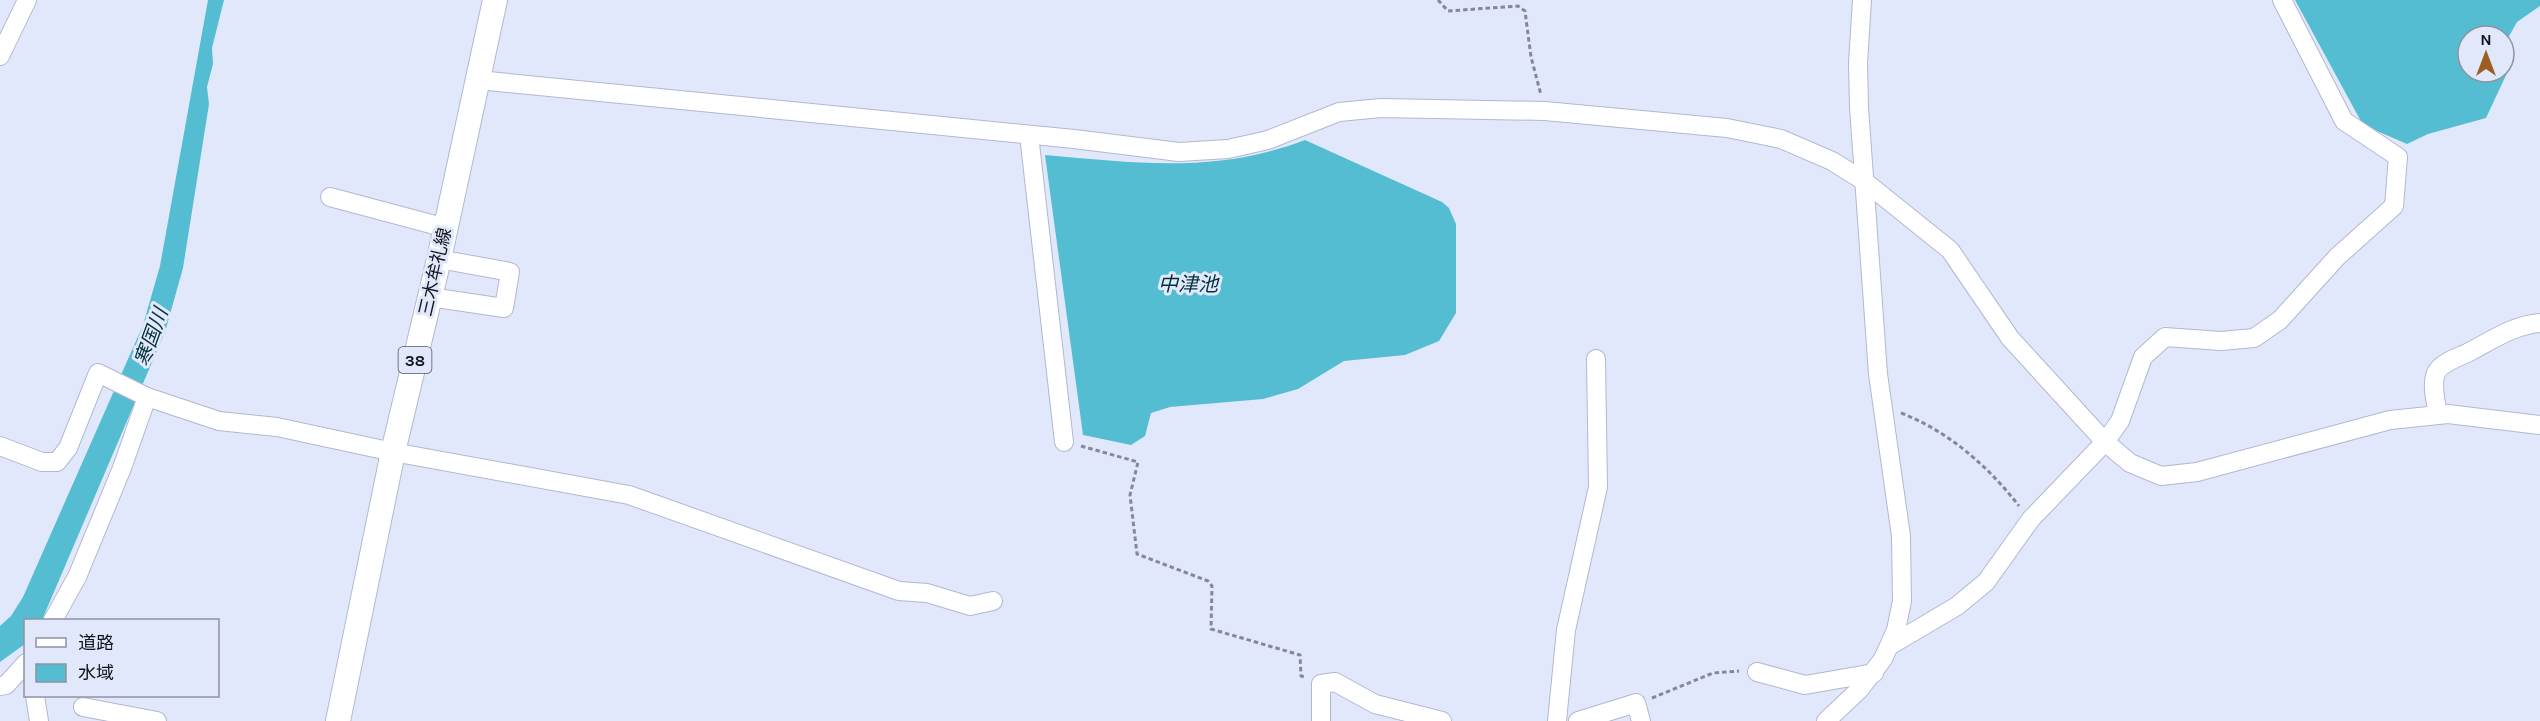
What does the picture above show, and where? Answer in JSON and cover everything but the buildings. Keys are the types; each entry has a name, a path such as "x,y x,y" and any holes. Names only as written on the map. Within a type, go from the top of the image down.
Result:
{"main road":[{"name":"三木牟礼線","path":"338,721 393,452 439,260 495,0"}],"street":[{"path":"0,56 7,19 27,0"},
{"path":"1826,721 1874,673 1891,645 1900,614 1904,572 1896,497 1882,406 1864,181 1858,63 1863,0"},
{"path":"1891,645 1957,606 1986,582 2028,524 2105,442 2120,422 2143,357 2165,337 2221,341 2254,338 2280,320 2337,257 2394,206 2398,157 2344,121 2282,0"},
{"path":"478,80 1179,152 1228,150 1268,140 1339,112 1381,108 1545,111 1727,128 1781,139 1832,161 1864,181 1950,250 2010,338 2105,442 2130,463 2161,476 2197,472 2390,420 2448,414 2540,424"},
{"path":"1029,135 1064,442"},
{"path":"330,197 446,228"},
{"path":"430,297 504,308 510,272 439,260"},
{"path":"2438,415 2434,387 2436,372 2448,361 2470,352 2498,335 2540,323"},
{"path":"1557,721 1566,630 1598,487 1596,359"},
{"path":"0,446 42,462 57,462 68,448 98,373 147,397 219,421 277,428 393,452 629,495 898,591 927,593 970,606 993,601"},
{"path":"54,619 77,578 122,468 147,397"},
{"path":"0,687 6,685 24,665"},
{"path":"1757,672 1805,685 1874,673"},
{"path":"1321,721 1321,684 1335,682 1375,704 1442,721"},
{"path":"35,697 39,721"},
{"path":"1578,721 1636,703 1641,721"},
{"path":"83,707 157,721"}],"path":[{"path":"1438,0 1448,11 1518,6 1525,10 1531,57 1545,111"},
{"path":"1882,406 1922,421 1946,436 1980,463 2019,506 2028,524"},
{"path":"1064,442 1138,462 1130,495 1137,554 1208,581 1212,586 1211,629 1300,655 1301,676 1321,684"},
{"path":"1636,703 1688,685 1713,673 1732,670 1757,672"}],"water":[{"name":"寒国川","path":"208,0 224,0 212,48 213,64 207,87 209,104 183,268 165,332 42,619 24,619 24,645 0,662 0,626 11,616 23,597 143,325 160,266"},
{"path":"2295,0 2540,0 2540,6 2516,24 2456,24 2456,84 2502,84 2486,118 2428,134 2407,144 2363,125"},
{"name":"中津池","path":"1305,140 1442,202 1449,208 1456,224 1456,313 1439,341 1405,355 1344,361 1298,389 1263,399 1170,407 1151,413 1145,436 1131,445 1083,435 1045,155 1144,163 1208,162 1272,151"}]}
